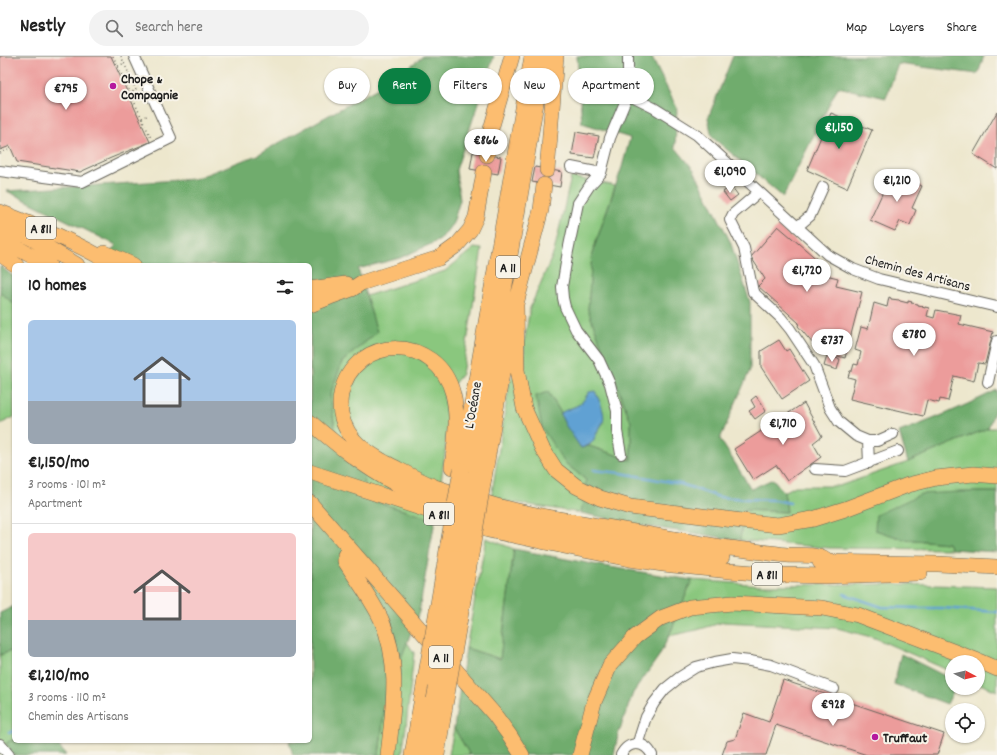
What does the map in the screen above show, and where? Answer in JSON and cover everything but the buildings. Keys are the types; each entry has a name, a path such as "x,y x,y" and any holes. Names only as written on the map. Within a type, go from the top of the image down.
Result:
{"highway":[{"path":"487,155 491,129 512,56"},
{"name":"L’Océane","path":"424,755 439,703 449,614 460,546 467,473 532,56"},
{"name":"L’Océane","path":"460,546 456,498 467,473 544,56"},
{"path":"546,170 556,56"},
{"path":"312,304 352,289 361,283 439,258 457,245 470,230 476,217 484,172"},
{"path":"467,473 508,339 540,210 544,185"},
{"name":"A 811","path":"0,212 52,233 82,247 110,263"},
{"path":"0,223 33,239 74,263"},
{"path":"0,239 45,263"},
{"path":"82,247 89,245 129,263"},
{"path":"0,254 13,263"},
{"path":"312,289 361,283"},
{"path":"516,304 517,370 524,408 542,448 556,470 576,486 600,498 630,507 778,525 813,519 845,509 908,485 936,478 973,474 997,476"},
{"path":"467,473 456,432 453,392 444,373 436,364 416,352 395,348 375,352 359,362 345,380 340,402 341,416 347,430 356,442 373,455 418,480 438,488 491,504 536,515 713,546 787,555 819,557 828,562"},
{"name":"A 811","path":"312,424 362,463 395,484 412,491 435,500 506,520 600,540 761,560 938,564 997,567"},
{"path":"312,465 334,475 341,482"},
{"name":"A 811","path":"312,473 488,530 578,549 663,564 730,571 825,576 937,572 997,575"},
{"path":"312,509 345,555 494,728 512,755"},
{"path":"312,509 494,714 522,755"},
{"path":"345,555 345,561 381,619 389,645 395,689 388,755"},
{"path":"580,755 594,702 610,665 635,637 661,618 690,607 732,603 822,608 858,615 997,669"},
{"name":"L’Océane","path":"412,755 425,680 449,614"},
{"path":"437,755 439,703"}],"street":[{"path":"0,171 82,182 171,138 134,56"},
{"path":"628,56 628,68"},
{"path":"622,454 617,430 617,411 610,384 599,360 576,330 565,307 562,287 578,203 590,185 601,173 610,138 624,104"},
{"name":"Chemin des Artisans","path":"646,104 697,135 828,255 853,269 879,279 997,307"},
{"path":"571,167 601,173"},
{"path":"797,227 810,216 823,187"},
{"path":"759,192 733,214 730,220 744,248 753,292 781,318 814,365 830,408 839,422 856,436 868,441 877,442 893,434"},
{"path":"988,382 997,341"},
{"path":"868,441 869,462"},
{"path":"815,469 845,471 898,451"},
{"path":"638,743 646,717 654,703 665,689 696,667 715,662 732,660 750,661 771,665 834,688"},
{"path":"621,755 623,750 638,743"},
{"path":"638,743 650,751 652,755"},
{"path":"0,744 9,755"}],"path":[{"path":"113,56 154,146"},
{"path":"121,56 136,90 130,93"},
{"path":"0,154 8,150"}],"green space":[{"path":"423,56 494,56 490,68 439,68 439,104 478,104 456,170 460,200 453,223 440,240 400,258 358,269 377,332 342,362 330,395 335,429 365,475 361,497 435,520 419,612 386,697 379,755 293,755 290,743 312,743 312,263 103,263 116,245 7,191 194,179 257,155 349,104 370,104 370,92 378,88 378,104 431,104 431,68 408,68"},
{"path":"577,56 651,56 677,108 675,147 694,170 730,241 750,302 750,370 720,439 751,489 773,479 784,492 787,512 744,510 740,540 644,526 581,513 586,480 564,462 542,428 536,396 548,392 581,448 589,446 631,460 631,422 588,310 592,254 622,167 630,138 582,123 581,104 654,104 654,68 578,68"},
{"path":"733,56 984,56 978,74 898,64 886,98 838,87 783,197 712,137 708,118"},
{"path":"571,177 615,186 592,254 588,310 631,422 631,460 589,446 603,423 589,392 581,403 561,413 548,392 564,462 586,480 581,513 491,499 510,379 525,367 524,343 530,308 554,252"},
{"path":"474,248 482,249 462,374 444,396 447,424 445,454 435,520 361,497 365,475 335,429 330,395 342,362 377,332 366,296 445,271"},
{"path":"0,266 12,275 12,302 0,292"},
{"path":"0,292 12,302 12,418 0,424"},
{"path":"997,390 997,404 988,428 908,462 899,432 973,402"},
{"path":"988,428 997,428 997,492 960,492 903,539 948,543 951,549 829,548 740,540 744,510 787,512 784,492 795,486 839,486 908,462"},
{"path":"997,492 997,552 951,549 948,543 903,539 875,530 876,515 921,494"},
{"path":"486,538 514,549 500,659 466,648"},
{"path":"514,549 603,566 692,580 669,636 659,656 633,693 618,735 614,755 470,755 454,728 466,648 500,659"},
{"path":"692,580 762,585 901,584 997,587 997,691 985,686 985,655 945,655 945,669 875,638 837,628 724,622 669,636"},
{"path":"12,607 12,651 0,655 0,613"},
{"path":"407,642 414,653 402,755 379,755 386,697"},
{"path":"12,651 12,740 7,743 14,755 0,755 0,655"},
{"path":"901,654 945,676 945,695 952,695 948,703 945,703 894,684"},
{"path":"454,728 470,755 449,755"},
{"path":"12,740 12,743 57,743 66,755 14,755 6,743"}],"water":[{"path":"595,391 603,411 604,418 592,442 581,448 566,426 561,413 579,405 589,392"}],"waterway":[{"path":"593,470 621,473 681,484 719,497 775,500 790,503"},
{"path":"844,594 882,607 942,608 997,612"}],"place":[{"name":"Chope & Compagnie","path":"113,86"},
{"name":"Truffaut","path":"875,737"}]}
